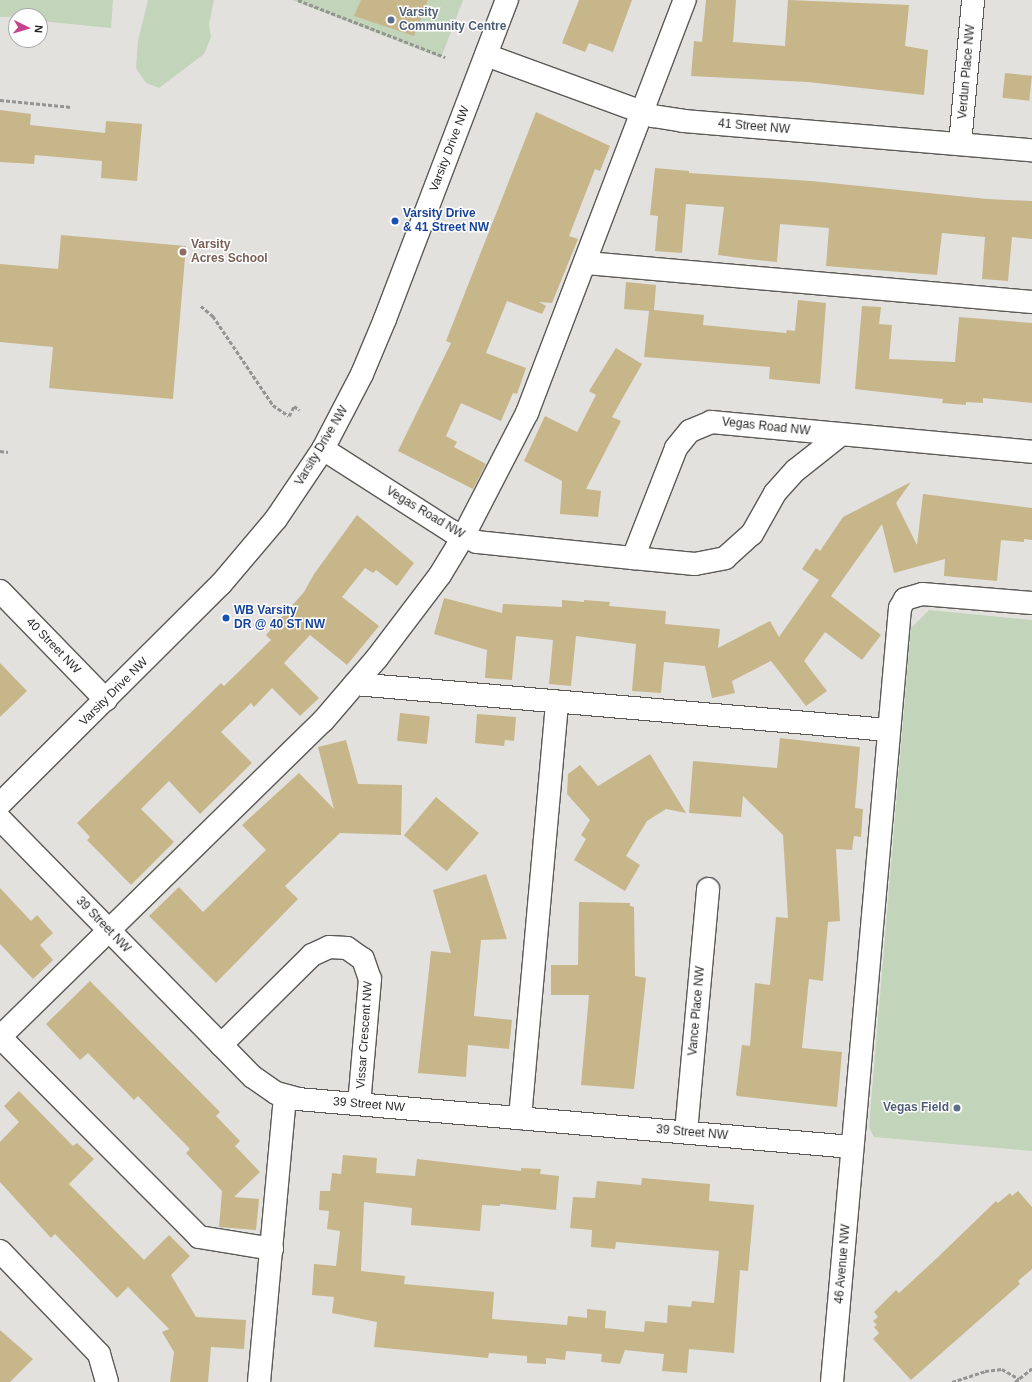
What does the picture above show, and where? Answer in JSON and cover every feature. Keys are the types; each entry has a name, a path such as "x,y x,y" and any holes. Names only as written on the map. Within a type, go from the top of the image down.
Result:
{"street":[{"name":"Varsity Drive NW","path":"0,804 221,584 276,518 323,449 362,374 385,319 507,0"},
{"path":"272,1249 199,1237 0,1037 323,721 355,684 440,575 463,537 527,413 586,263 685,0"},
{"name":"Verdun Place NW","path":"960,144 973,0"},
{"name":"41 Street NW","path":"486,55 642,112 683,121 1032,150"},
{"path":"586,263 1032,302"},
{"name":"Vegas Road NW","path":"633,558 676,448 690,431 711,422 839,436 1032,452"},
{"name":"Vegas Road NW","path":"323,449 463,537 488,545 695,564 725,558 752,534 775,493 796,470 839,436"},
{"name":"40 Street NW","path":"0,591 106,700"},
{"name":"46 Avenue NW","path":"832,1382 898,617 905,599 922,594 1032,603"},
{"path":"355,684 888,730"},
{"path":"520,1118 557,702"},
{"name":"39 Street NW","path":"0,819 221,1045 265,1087 285,1096 360,1104 852,1147"},
{"name":"Vance Place NW","path":"686,1132 708,889"},
{"name":"Vissar Crescent NW","path":"221,1045 312,955 329,947 347,948 363,959 370,978 360,1104"},
{"path":"259,1382 285,1096"},
{"path":"0,1251 99,1354 107,1382"}],"path":[{"path":"298,0 445,57"},
{"path":"0,100 72,107"},
{"path":"201,306 213,316 273,405 289,416 294,406 300,410"},
{"path":"0,452 8,452"},
{"path":"1015,1382 1032,1368"},
{"path":"952,1382 985,1371 1002,1369 1019,1379"}],"green space":[{"path":"0,0 113,0 111,28 48,22 48,8 8,8 8,17 0,17"},
{"path":"148,0 214,0 209,24 211,37 204,54 159,88 146,83 136,68 138,41"},
{"path":"292,0 463,0 441,58"},
{"path":"929,610 1032,620 1032,1151 874,1137 869,1127 911,628"}],"building":[{"name":"Varsity Community Centre","path":"361,0 428,0 414,36 354,16"},
{"path":"579,0 632,0 613,52 589,43 585,52 562,43"},
{"path":"706,0 736,0 733,42 785,46 788,0 909,5 905,46 928,50 924,95 808,82 691,76 694,41 702,42"},
{"path":"1005,73 1032,76 1029,101 1002,98"},
{"path":"0,110 31,114 30,125 105,133 106,121 142,124 137,181 101,178 102,161 35,155 34,164 0,162"},
{"path":"536,112 610,146 600,171 595,169 569,236 578,239 552,303 539,302 546,306 542,314 507,301 486,353 526,368 517,394 513,393 501,421 461,403 446,436 457,442 454,447 486,464 473,489 398,451 451,343 446,341"},
{"path":"655,168 689,171 689,173 811,181 987,199 1032,201 1032,239 1012,237 1008,281 982,279 985,237 942,233 937,275 826,266 829,228 780,224 777,262 718,255 724,207 686,204 682,253 655,251 658,216 650,215"},
{"path":"61,235 186,246 173,399 49,388 53,347 0,342 0,264 58,269"},
{"path":"626,282 656,285 654,310 704,315 703,325 786,333 787,330 795,331 798,300 826,303 820,384 769,379 770,367 644,357 649,311 624,309"},
{"path":"862,306 881,307 879,324 892,325 889,359 955,362 959,317 1032,323 1032,403 983,398 983,403 966,402 966,405 942,403 943,399 855,389"},
{"path":"616,348 642,364 612,417 621,421 586,489 601,491 598,517 560,514 562,481 524,461 545,416 577,432 596,395 589,391"},
{"path":"911,482 896,503 917,545 923,494 1032,508 1032,540 1024,539 1024,542 1001,540 997,581 944,576 945,559 894,573 882,524 831,596 881,635 862,660 825,632 804,661 827,691 806,706 771,661 732,681 735,693 712,698 705,666 664,662 661,693 632,691 636,644 576,636 571,686 549,684 553,640 516,636 512,680 485,678 487,650 434,634 444,598 502,613 503,604 562,607 562,600 610,602 609,606 666,611 665,624 720,629 718,648 770,621 779,637 819,580 802,569 816,548 820,551 843,517"},
{"path":"357,515 414,563 397,586 376,570 373,573 365,568 342,597 379,626 347,665 310,635 284,663 319,698 300,716 272,688 254,707 251,703 221,732 252,763 200,814 169,781 141,809 174,842 131,885 87,840 90,837 77,823 221,683 224,686 271,640 266,635 304,592 314,574"},
{"path":"0,663 27,691 0,717"},
{"path":"400,713 430,716 427,744 397,741"},
{"path":"477,714 516,717 514,741 505,740 504,746 475,743"},
{"path":"780,738 860,747 855,808 863,809 861,837 854,836 852,850 836,849 840,921 828,922 823,981 809,979 802,1048 842,1052 837,1107 737,1096 742,1045 750,1046 755,983 770,985 776,917 788,918 783,835 743,796 741,817 689,813 693,761 777,768"},
{"path":"346,740 358,784 402,785 401,835 340,833 285,886 298,899 216,983 149,916 179,887 203,912 266,850 242,825 299,773 334,809 318,747"},
{"path":"650,754 686,813 666,809 647,821 626,856 640,865 625,891 574,860 586,839 581,835 590,820 567,794 568,774 580,765 598,786"},
{"path":"436,797 479,833 447,871 404,835"},
{"path":"486,874 507,939 481,940 474,1016 512,1020 509,1049 468,1045 466,1077 418,1073 431,951 451,953 433,890"},
{"path":"0,888 31,921 37,915 53,933 40,945 53,960 33,979 0,944"},
{"path":"579,902 630,903 630,906 634,907 635,976 646,978 634,1089 581,1085 589,995 551,995 551,965 578,965"},
{"path":"90,981 220,1112 216,1116 240,1141 235,1146 260,1172 234,1197 259,1199 256,1230 219,1227 222,1191 186,1153 190,1149 138,1096 134,1100 88,1053 80,1060 46,1024"},
{"path":"19,1091 73,1146 77,1143 94,1159 69,1184 144,1260 169,1235 190,1256 171,1275 196,1317 246,1320 244,1349 211,1347 208,1382 170,1382 174,1352 162,1332 169,1329 128,1287 117,1298 55,1234 51,1238 0,1182 0,1142 19,1122 4,1106"},
{"path":"343,1155 377,1158 376,1173 415,1176 417,1159 521,1171 521,1168 541,1169 540,1174 559,1176 556,1210 500,1204 500,1206 482,1205 480,1231 411,1225 412,1208 364,1202 361,1271 405,1276 404,1284 494,1292 492,1319 567,1325 568,1316 587,1318 587,1309 606,1311 605,1328 644,1332 645,1321 667,1323 668,1305 691,1307 692,1301 714,1303 719,1251 616,1242 615,1249 591,1247 592,1230 570,1228 573,1197 595,1198 597,1181 641,1185 642,1178 710,1184 709,1201 754,1205 748,1271 740,1270 734,1353 689,1349 687,1373 662,1371 664,1354 625,1350 620,1364 601,1362 602,1354 566,1351 565,1360 546,1358 546,1364 527,1363 527,1356 489,1353 488,1358 374,1347 377,1322 332,1313 334,1297 312,1295 314,1264 336,1266 340,1231 327,1229 329,1211 319,1210 320,1191 330,1191 332,1173 341,1174"},
{"path":"1018,1191 1032,1207 1032,1269 1018,1281 1020,1284 911,1380 873,1339 879,1333 874,1327 877,1325 873,1321 878,1317 874,1312 896,1290 899,1293 996,1201 998,1203 1010,1193 1012,1196"},
{"path":"0,1330 33,1359 10,1382 0,1382"}],"place":[{"name":"Varsity Community Centre","path":"391,20"},
{"name":"Varsity Drive & 41 Street NW","path":"395,221"},
{"name":"Varsity Acres School","path":"183,252"},
{"name":"WB Varsity DR @ 40 ST NW","path":"226,618"},
{"name":"Vegas Field","path":"957,1108"}]}
